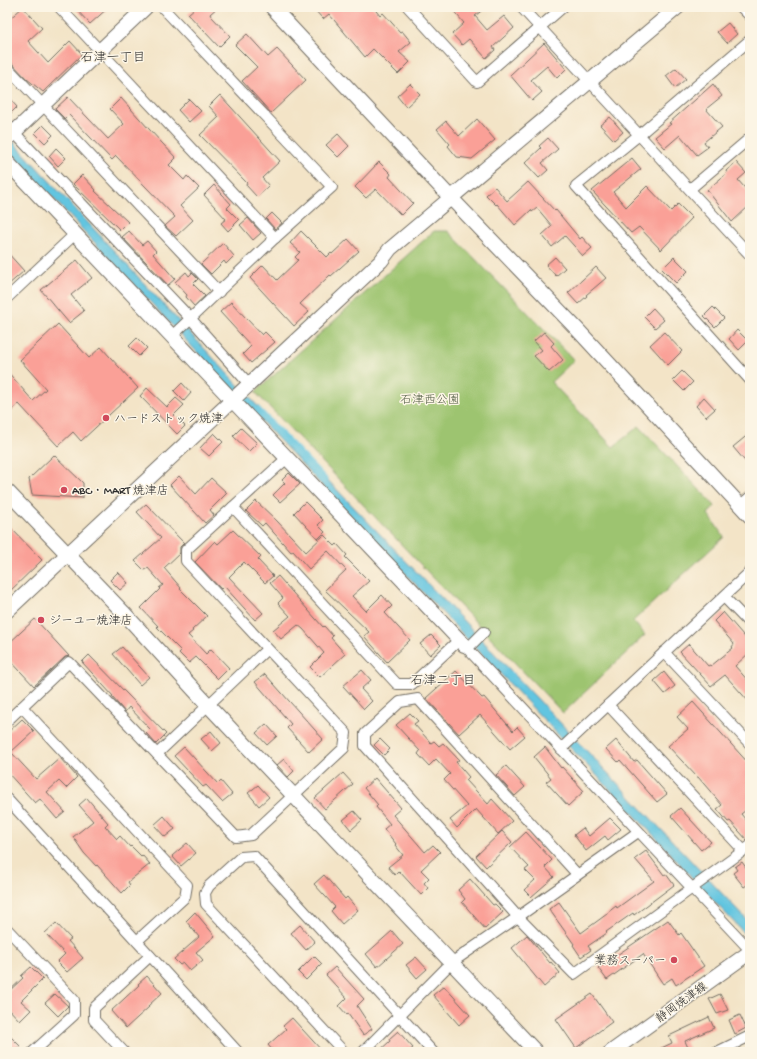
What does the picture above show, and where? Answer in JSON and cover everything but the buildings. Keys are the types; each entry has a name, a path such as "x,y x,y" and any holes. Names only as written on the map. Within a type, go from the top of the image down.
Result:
{"street":[{"path":"59,7 275,238"},
{"path":"146,7 43,105 9,132 191,319 249,384"},
{"path":"162,7 332,187 275,238 174,334"},
{"path":"272,7 452,198 747,506"},
{"path":"408,7 477,82 563,7"},
{"path":"521,7 750,255"},
{"path":"7,611 381,261 390,249 678,7"},
{"path":"741,7 750,16"},
{"path":"750,40 639,135 576,186 750,380"},
{"path":"7,67 219,292"},
{"path":"690,189 750,138"},
{"path":"7,162 75,234 174,334 232,400 563,747 638,832 694,887 750,951"},
{"path":"7,298 75,234"},
{"path":"7,721 69,662 236,837 251,835 344,748 346,733 186,561 186,550 287,458"},
{"path":"7,491 124,612 208,704 536,1052"},
{"path":"233,507 397,684 412,684 464,644 484,632"},
{"path":"563,747 750,572"},
{"path":"724,597 750,624"},
{"path":"157,754 267,649"},
{"path":"664,652 750,744"},
{"path":"577,874 418,699 400,702 366,734 365,746 518,917 574,974 746,848 608,705"},
{"path":"22,707 187,884 185,897 137,941"},
{"path":"7,799 137,941 234,1051"},
{"path":"363,1052 451,963 638,832"},
{"path":"344,1052 206,904 205,893 209,886 241,856 254,856 434,1052"},
{"path":"7,929 74,1000 74,1015 33,1052"},
{"name":"静岡焼津線","path":"612,1052 750,951"},
{"path":"124,1052 94,1020 94,1008 150,956"},
{"path":"717,1052 750,1036"}],"green space":[{"name":"石津西公園","path":"434,231 448,231 574,360 551,382 613,447 639,426 715,506 708,514 724,537 633,621 645,635 563,713 255,392"}],"water":[{"path":"7,135 289,440 459,616 750,923 750,939 326,490 7,149"}],"waterway":[{"path":"258,408 326,479"}],"place":[{"name":"ハードストック焼津","path":"106,418"},
{"name":"ABC・MART 焼津店","path":"64,490"},
{"name":"ジーユー焼津店","path":"41,620"},
{"name":"業務スーパー","path":"674,960"}],"district":[{"name":"石津一丁目","path":"113,56"},
{"name":"石津二丁目","path":"443,679"}]}
